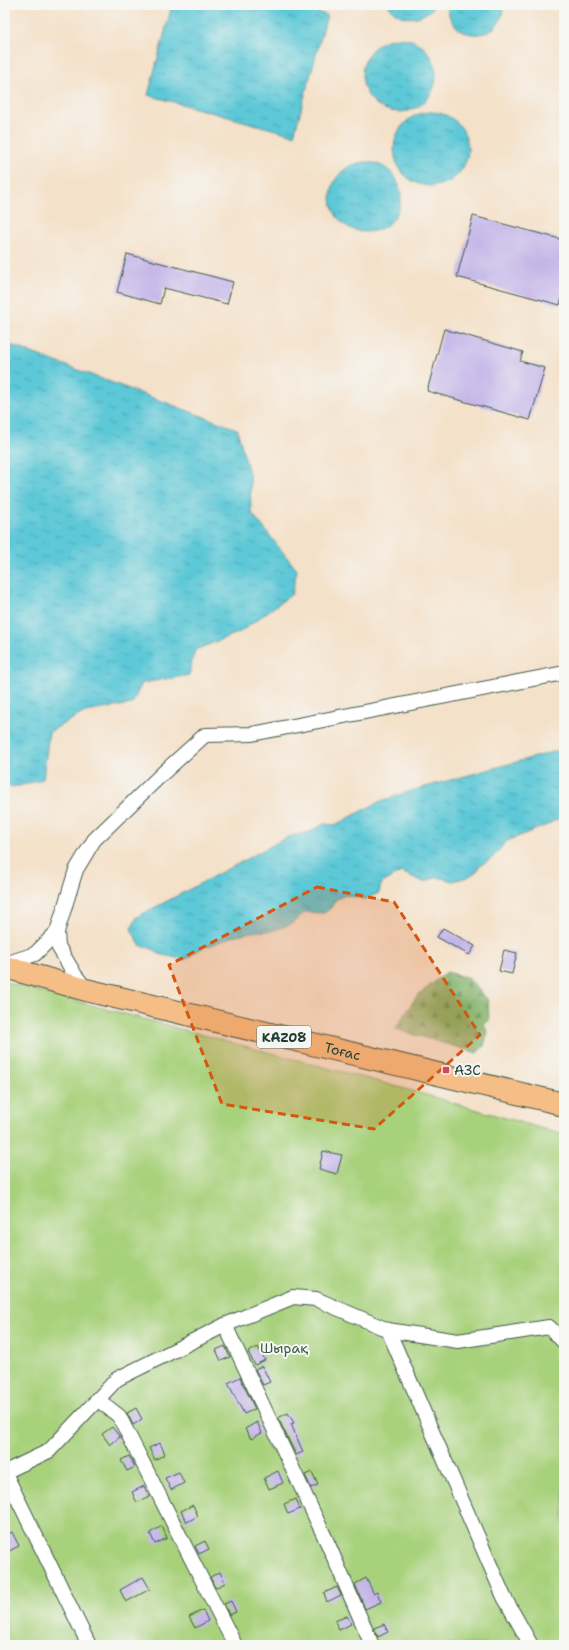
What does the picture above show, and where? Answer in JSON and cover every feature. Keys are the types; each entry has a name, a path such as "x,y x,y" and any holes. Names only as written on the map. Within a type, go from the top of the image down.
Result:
{"highway":[{"name":"Тоғас","path":"5,967 86,990 541,1099 564,1106"}],"street":[{"path":"86,990 75,975 58,946 57,932 76,870 94,840 163,773 205,735 252,734 564,673"},
{"path":"5,964 35,954 57,932"},
{"path":"89,1645 5,1473 48,1451 97,1398 117,1379 226,1325 293,1297 316,1299 388,1330 458,1341 549,1327 564,1342"},
{"path":"226,1325 328,1544 372,1645"},
{"path":"388,1330 504,1597 531,1645"},
{"path":"97,1398 119,1416 235,1645"}],"highlighted area":[{"path":"317,887 394,902 480,1035 374,1129 222,1104 169,965"}],"green space":[{"path":"447,972 468,978 488,1000 489,1021 483,1023 488,1032 484,1046 477,1053 395,1029 417,996"},
{"name":"Шырақ","path":"5,982 402,1088 564,1135 564,1645 5,1645"}],"water":[{"path":"172,5 291,5 327,15 294,135 148,95"},
{"path":"388,5 435,5 424,14 412,18 399,15"},
{"path":"447,5 503,5 502,17 496,26 488,32 478,34 467,33 458,28 451,19"},
{"path":"399,38 413,41 425,49 433,61 436,75 433,89 425,101 413,109 399,112 385,109 373,101 365,89 362,75 365,61 373,49 385,41"},
{"path":"431,112 445,115 457,123 465,135 468,149 465,163 457,175 445,183 431,186 417,183 405,175 397,163 394,149 397,135 405,123 417,115"},
{"path":"359,162 373,162 386,168 395,177 399,183 401,197 399,211 391,222 380,230 373,232 359,232 352,230 341,222 333,211 331,204 331,190 333,183 341,172 352,164"},
{"path":"5,343 237,429 250,477 251,512 297,570 292,594 240,632 195,650 189,675 142,683 132,704 85,712 49,732 43,779 19,786 5,787"},
{"path":"564,749 564,815 547,825 507,841 492,858 479,866 477,871 468,877 453,881 437,877 424,882 401,872 381,884 379,893 365,899 345,895 335,900 331,908 324,913 305,912 291,924 272,931 257,931 237,935 200,949 185,960 159,954 155,950 140,945 131,929 137,917 288,837 310,832 324,824 335,825 381,801 414,790"}],"building":[{"path":"473,216 564,240 564,289 560,305 457,277"},
{"path":"127,254 233,282 227,304 164,288 160,304 117,292"},
{"path":"444,329 523,352 520,361 545,368 530,420 427,391"},
{"path":"443,928 475,946 469,955 437,937"},
{"path":"504,950 517,953 512,974 499,971"},
{"path":"323,1151 342,1155 337,1174 319,1169"},
{"path":"225,1346 230,1357 221,1361 216,1350"},
{"path":"258,1347 265,1360 255,1365 248,1352"},
{"path":"262,1366 270,1382 263,1385 255,1369"},
{"path":"240,1377 255,1409 244,1414 228,1383"},
{"path":"136,1408 142,1419 133,1425 127,1413"},
{"path":"288,1413 294,1423 291,1424 303,1452 296,1455 278,1418"},
{"path":"257,1422 262,1433 251,1439 245,1429"},
{"path":"112,1427 120,1437 110,1445 102,1434"},
{"path":"160,1443 165,1454 155,1460 149,1448"},
{"path":"129,1456 135,1467 127,1471 121,1460"},
{"path":"278,1471 283,1483 269,1489 264,1478"},
{"path":"179,1472 184,1483 171,1490 165,1478"},
{"path":"312,1472 318,1485 311,1488 305,1475"},
{"path":"144,1486 149,1497 137,1503 132,1492"},
{"path":"296,1499 300,1509 288,1514 284,1504"},
{"path":"193,1505 198,1516 187,1522 181,1511"},
{"path":"162,1526 167,1538 155,1544 150,1533"},
{"path":"12,1532 19,1546 5,1553 5,1536"},
{"path":"205,1541 209,1549 199,1554 195,1546"},
{"path":"220,1572 225,1583 215,1588 210,1577"},
{"path":"143,1577 150,1589 126,1602 120,1590"},
{"path":"366,1578 374,1594 377,1592 381,1602 365,1609 355,1584"},
{"path":"337,1587 341,1595 327,1602 324,1593"},
{"path":"231,1601 236,1612 229,1615 224,1604"},
{"path":"203,1610 208,1621 195,1628 189,1617"},
{"path":"347,1616 351,1624 339,1630 335,1621"},
{"path":"384,1624 388,1632 378,1637 374,1628"}],"place":[{"name":"АЗС","path":"446,1070"}]}
